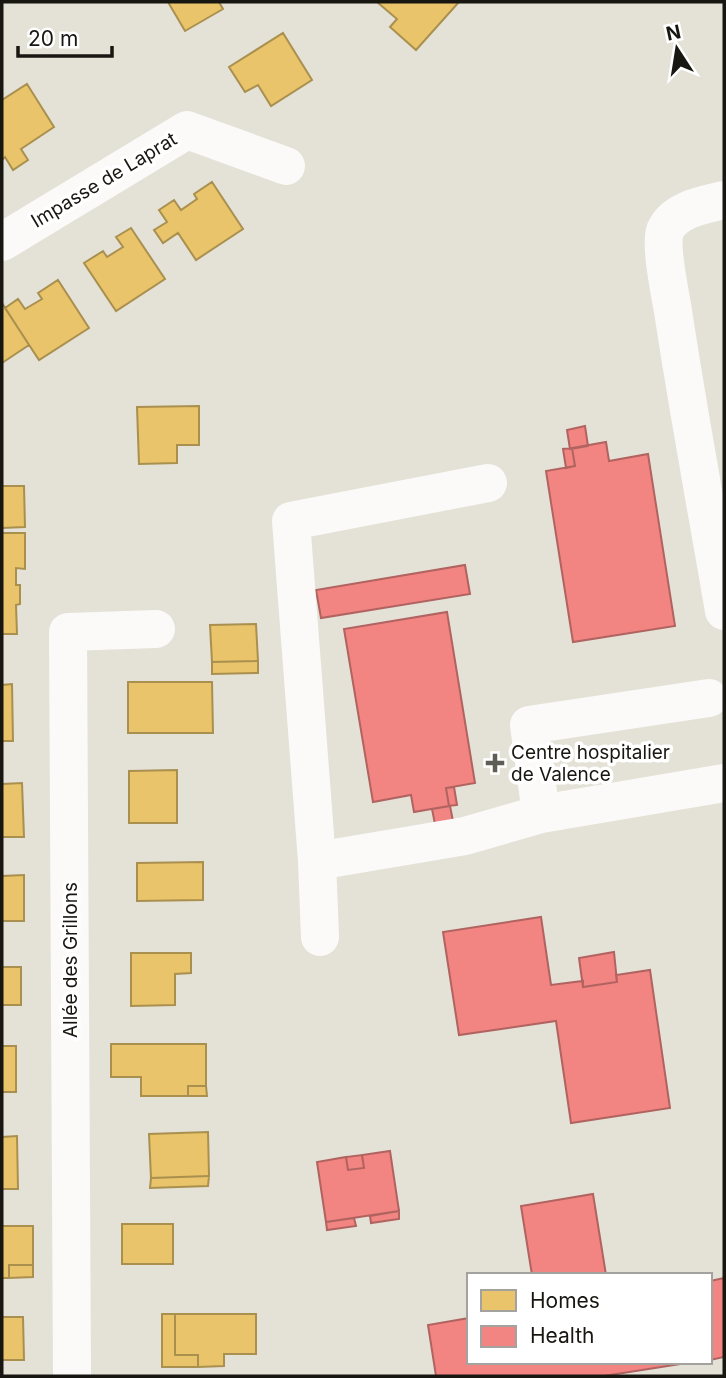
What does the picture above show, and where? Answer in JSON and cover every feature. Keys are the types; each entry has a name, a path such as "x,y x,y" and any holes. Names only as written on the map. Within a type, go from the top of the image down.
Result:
{"street":[{"name":"Impasse de Laprat","path":"2,243 187,130 286,166"},
{"path":"724,200 692,208 671,221 664,233 665,258 679,349 724,611"},
{"path":"320,937 317,861 291,521 488,483"},
{"name":"Allée des Grillons","path":"72,1376 68,632 156,629"},
{"path":"541,814 529,725 709,698"},
{"path":"317,861 465,836 541,814 724,783"}],"building: Homes":[{"path":"168,2 219,2 223,9 185,31"},
{"path":"377,2 459,2 416,50 390,27 397,19"},
{"path":"283,33 312,80 271,106 258,85 245,92 229,67"},
{"path":"27,84 54,127 21,149 28,160 13,170 5,157 2,160 2,100"},
{"path":"212,182 243,229 196,260 178,233 163,243 154,230 167,222 159,210 174,200 181,210 197,199 194,194"},
{"path":"131,228 165,279 116,311 84,263 103,251 107,257 123,247 116,237"},
{"path":"58,280 89,328 39,360 5,308 18,299 25,309 42,299 38,293"},
{"path":"2,303 29,345 2,363"},
{"path":"199,406 199,445 177,445 177,463 139,464 137,407"},
{"path":"2,486 24,486 25,527 2,528"},
{"path":"2,533 25,533 25,569 16,568 16,585 20,585 20,604 16,605 17,634 2,634"},
{"path":"256,624 258,661 212,662 210,625"},
{"path":"258,661 258,673 212,674 212,662"},
{"path":"128,682 212,682 213,733 128,733"},
{"path":"12,684 13,741 2,741 2,685"},
{"path":"177,770 177,823 129,823 129,771"},
{"path":"22,783 24,837 2,837 2,784"},
{"path":"203,862 203,900 137,901 137,863"},
{"path":"24,875 24,921 2,921 2,876"},
{"path":"131,953 191,953 191,973 175,974 175,1005 131,1006"},
{"path":"2,967 21,967 21,1005 2,1005"},
{"path":"111,1044 206,1044 206,1086 188,1086 188,1096 141,1096 141,1077 111,1077"},
{"path":"2,1046 16,1046 16,1092 2,1092"},
{"path":"188,1086 206,1086 207,1096 188,1096"},
{"path":"208,1132 209,1176 151,1178 149,1134"},
{"path":"17,1136 18,1189 2,1189 2,1137"},
{"path":"209,1176 208,1186 150,1188 151,1178"},
{"path":"122,1224 173,1224 173,1264 122,1264"},
{"path":"2,1226 33,1226 33,1265 9,1265 9,1278 2,1278"},
{"path":"9,1265 33,1265 33,1277 9,1278"},
{"path":"162,1314 175,1314 175,1355 198,1355 198,1367 162,1367"},
{"path":"175,1314 256,1314 256,1354 224,1354 224,1366 198,1367 198,1355 175,1355"},
{"path":"2,1317 23,1317 24,1360 2,1360"}],"building: Health":[{"path":"585,426 588,446 570,449 567,430"},
{"path":"606,442 609,461 648,454 675,626 573,642 546,471 575,466 572,448"},
{"path":"572,448 575,466 566,468 563,449"},
{"path":"465,565 470,594 321,618 316,590"},
{"path":"447,612 475,783 446,788 449,806 414,812 411,795 373,802 344,629"},
{"path":"454,787 457,805 449,806 446,788"},
{"path":"450,806 454,826 436,829 432,809"},
{"path":"541,917 551,985 583,981 583,987 617,982 616,975 650,970 670,1108 571,1123 556,1021 459,1035 443,932"},
{"path":"614,952 617,982 583,987 579,958"},
{"path":"390,1151 399,1211 326,1222 317,1162 346,1157 348,1170 364,1168 362,1155"},
{"path":"362,1155 364,1168 348,1170 346,1157"},
{"path":"593,1194 606,1273 532,1273 521,1206"},
{"path":"399,1211 399,1219 371,1223 370,1216"},
{"path":"354,1218 356,1226 327,1230 326,1222"},
{"path":"724,1278 724,1357 712,1360 712,1281"},
{"path":"467,1318 467,1364 680,1364 604,1376 436,1376 428,1325"}],"place":[{"name":"Centre hospitalier de Valence","path":"495,763"}]}
